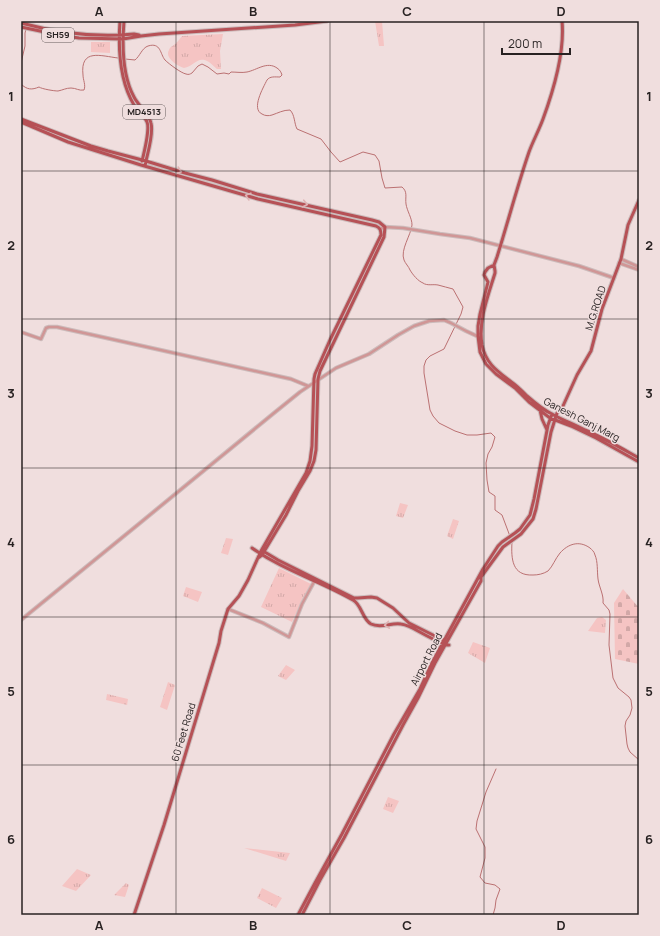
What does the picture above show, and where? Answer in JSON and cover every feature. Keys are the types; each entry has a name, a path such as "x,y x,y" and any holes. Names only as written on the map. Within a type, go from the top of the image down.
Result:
{"main road":[{"path":"120,21 121,37"},
{"path":"121,37 124,21"},
{"path":"121,37 134,34 141,36 207,30 295,25 327,21"},
{"path":"562,21 563,38 559,65 553,87 518,184 494,264 488,268 484,276 488,282 480,314 480,352 489,368 515,388 529,402 551,416 554,420 571,426 602,441 639,462"},
{"name":"SH59","path":"21,23 29,27"},
{"name":"SH59","path":"21,27 121,37"},
{"name":"MD4513","path":"121,37 124,83 137,110 147,122 143,166"},
{"path":"21,119 108,152 144,160 257,194 372,220 379,222 385,227 384,237 320,371 318,379 316,450 314,461 288,510 261,553"},
{"path":"21,122 68,142 143,166 258,199 379,227 381,235 315,374 312,446 310,461 306,473 261,553"},
{"name":"M.G.ROAD","path":"517,537 533,519 554,420 563,406 577,375 591,351 602,309 621,259 628,225 639,200"},
{"name":"Ganesh Ganj Marg","path":"494,264 495,273 488,295 480,337 486,356 492,365 551,416"},
{"path":"540,410 547,430"},
{"path":"551,416 556,415"},
{"name":"Ganesh Ganj Marg","path":"556,415 639,458"},
{"name":"Airport Road","path":"298,915 394,734 445,643 483,569 503,541 520,529 530,515 551,416"},
{"name":"Airport Road","path":"302,915 418,698 445,643 481,581 481,577 504,546 517,537"},
{"path":"253,549 280,565 354,598 377,598 393,608 409,623 445,643"},
{"name":"60 Feet Road","path":"134,915 164,824 224,620 228,609 239,596 248,580 257,558 261,553"},
{"path":"315,580 354,601 369,623 379,626 396,623 402,624 445,643"}],"street":[{"path":"380,229 385,227 402,228 470,238 578,266 614,278"},
{"path":"621,259 639,267"},
{"path":"619,263 639,270"},
{"path":"21,620 274,413 318,379 336,368 369,354 414,326 429,321 444,320 480,337"},
{"path":"21,332 41,339 46,328 57,327 291,379 309,386"},
{"path":"228,609 263,623 289,637 302,604 315,580"}],"green space":[{"path":"375,21 382,21 384,46 379,46"},
{"path":"223,34 220,51 221,69 217,69 205,60 198,61 184,68 175,64 168,56 171,47 182,36"},
{"path":"91,42 110,42 110,53 91,52"},
{"path":"400,503 408,505 403,518 396,516"},
{"path":"453,519 459,521 453,539 447,536"},
{"path":"226,538 233,539 228,555 221,553"},
{"path":"279,568 311,584 292,622 261,607"},
{"path":"186,587 202,592 198,602 183,596"},
{"path":"623,589 639,608 639,664 615,659 614,603"},
{"path":"602,617 606,620 605,633 588,631 597,618"},
{"path":"473,642 490,648 485,663 468,653"},
{"path":"286,665 295,670 286,680 278,676"},
{"path":"168,682 175,685 167,710 160,707"},
{"path":"107,694 128,699 127,705 106,700"},
{"path":"388,797 399,801 393,813 383,809"},
{"path":"244,848 290,853 286,861"},
{"path":"77,869 91,875 76,891 62,886"},
{"path":"126,883 129,885 125,897 114,895"},
{"path":"262,888 282,898 276,908 257,898"}],"waterway":[{"path":"21,63 28,21"},
{"path":"125,59 135,60 144,48 152,45 160,49 163,58 169,64 187,74 192,73 202,64 217,74 245,72 270,65 273,66 277,68 282,75 280,77 271,77 268,79 263,88 258,103 259,111 263,115 268,116 290,110 293,114 297,129 321,139 340,162 363,152 375,155 379,161 385,188 402,187 404,189 412,225 403,252 405,261 414,276 421,282 453,289 463,307 444,349 430,356 426,360 424,366 430,410 439,423 455,431 467,435 491,433 495,437 486,463 487,480 489,492 495,496 495,510 502,515 511,539"},
{"path":"21,84 30,89 39,87 56,91 71,88 84,90 83,66 88,57 99,55 118,58"},
{"path":"512,542 514,565 521,573 526,575 539,575 548,571 560,553 570,545 582,544 594,552 597,561 598,579 603,597 603,603 609,610 610,614 609,645 613,678 618,688 631,700 632,708 625,726 627,744 630,752 639,760"},
{"path":"493,915 500,889 495,885 485,883 480,877 485,858 485,847 476,829 486,792 496,769"}]}
